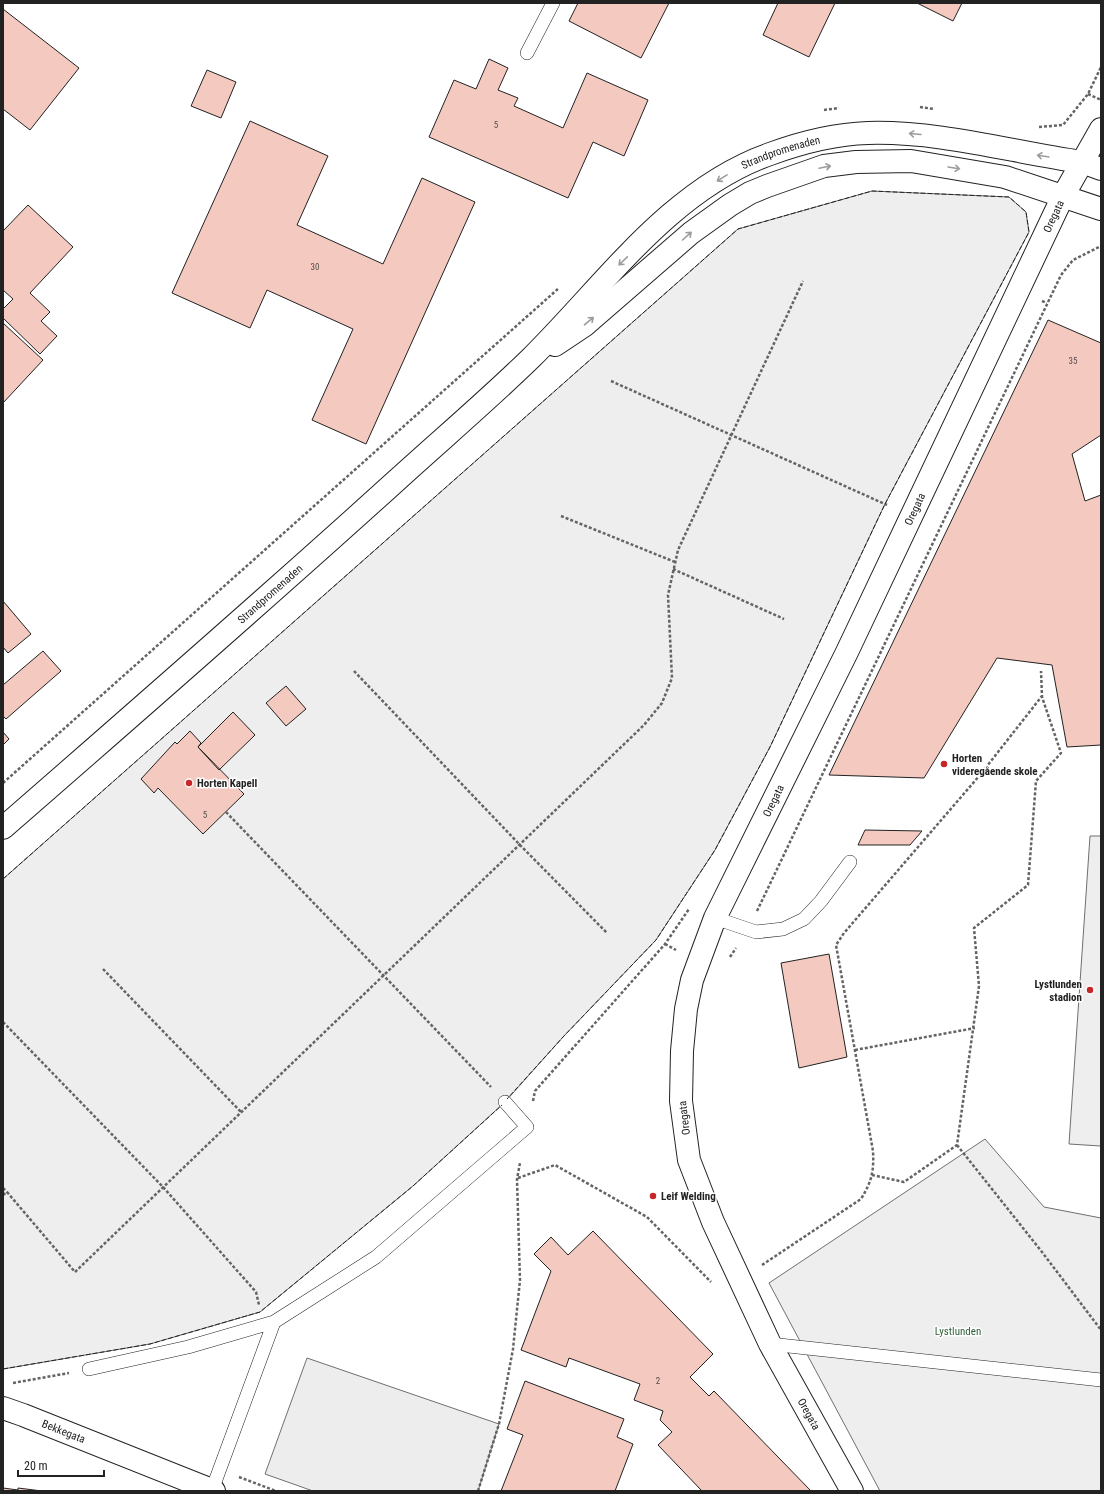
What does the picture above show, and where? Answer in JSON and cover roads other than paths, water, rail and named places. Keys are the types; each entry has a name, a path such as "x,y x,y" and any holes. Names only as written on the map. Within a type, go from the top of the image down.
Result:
{"main road":[{"name":"Oregata","path":"852,1491 770,1344 713,1222 689,1160 681,1100 682,1051 686,1009 692,980 715,918 847,652 1063,196 1091,166 1101,129"},
{"name":"Strandpromenaden","path":"3,828 166,686 532,357 594,289 671,214 699,192 731,172 769,154 808,143 848,135 867,133 910,134 946,138 1091,166"},
{"name":"Strandpromenaden","path":"532,357 558,343 585,325 691,232 730,205 756,191 824,166 856,162 911,161 1005,177 1101,209"},
{"name":"Bekkegata","path":"3,1408 202,1489"}],"lane":[{"path":"527,53 553,3"},
{"path":"715,918 756,932 783,928 804,919 821,901 850,862"},
{"path":"89,1370 188,1347 274,1322 376,1257 526,1127 505,1102"},
{"path":"202,1489 274,1322"},
{"path":"770,1344 1101,1380"}],"place":[{"name":"Horten videregående skole","path":"944,764"},
{"name":"Horten Kapell","path":"189,783"},
{"name":"Lystlunden stadion","path":"1090,990"},
{"name":"Leif Welding","path":"653,1196"}],"park label":[{"name":"Lystlunden","path":"958,1331"}]}
